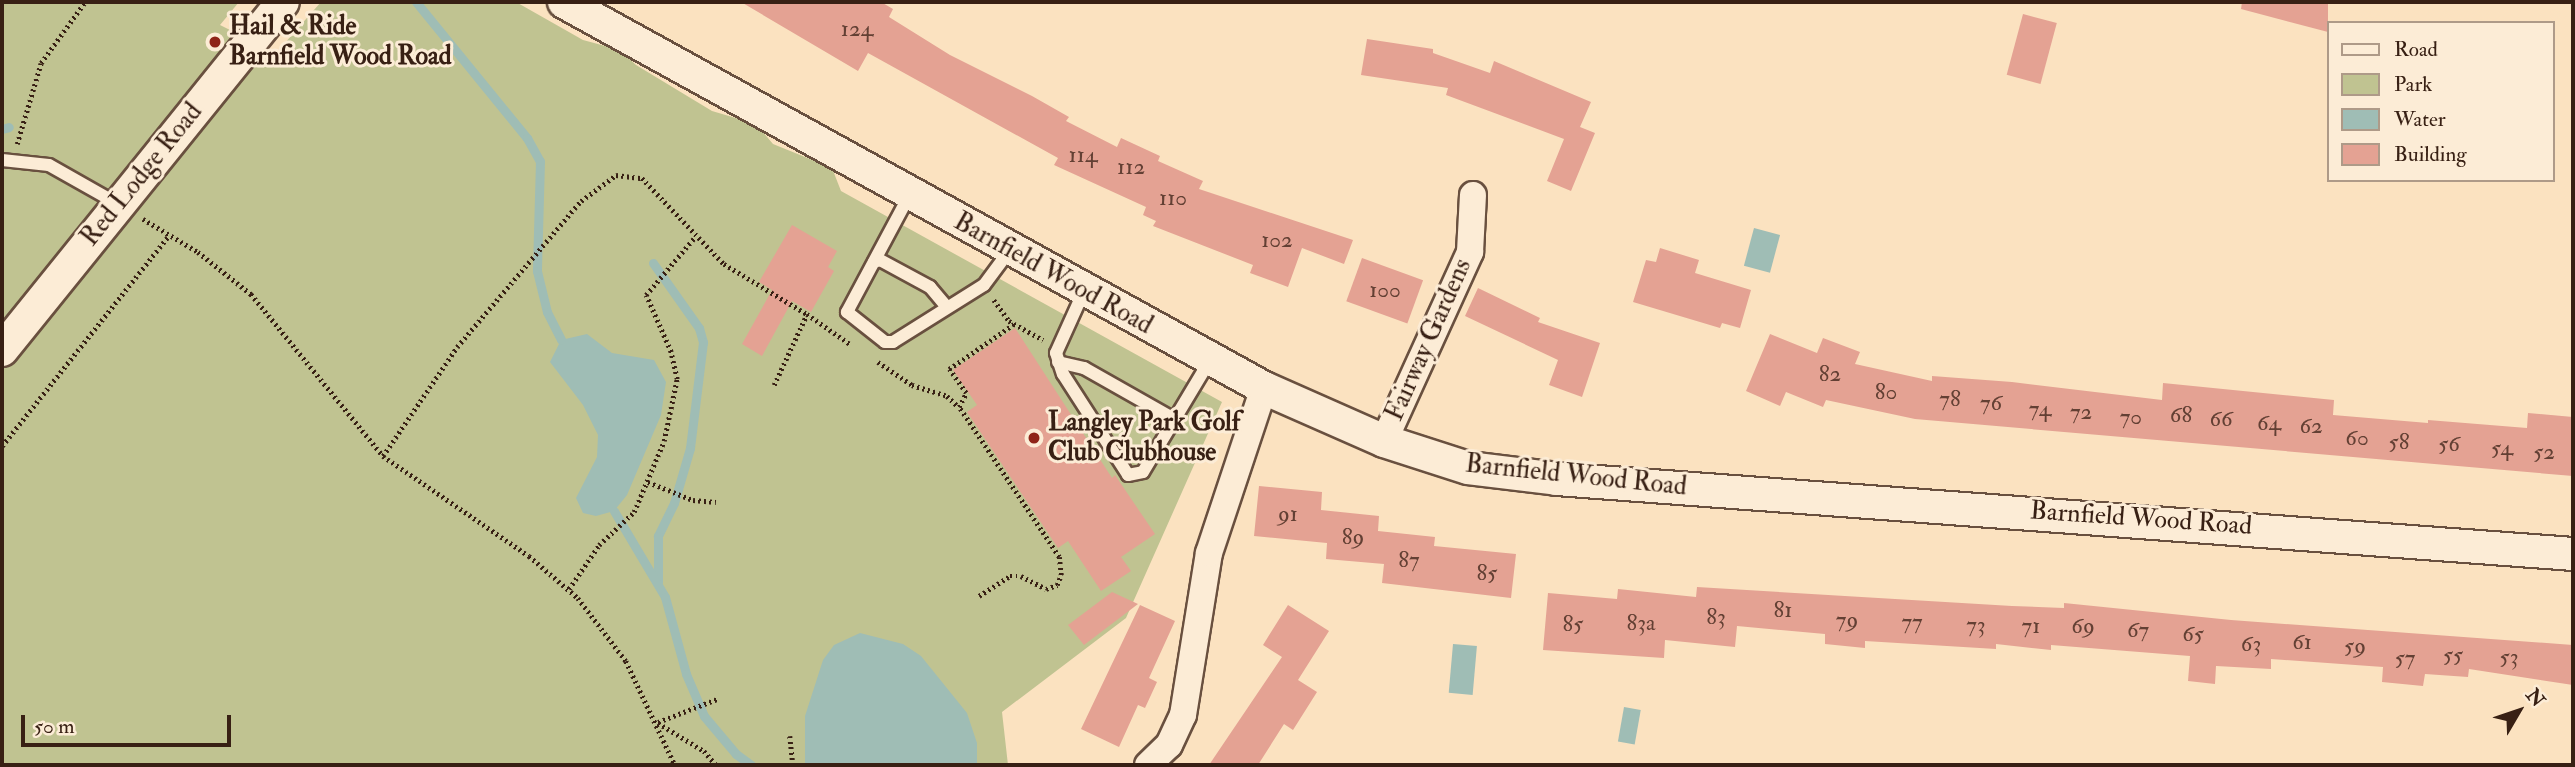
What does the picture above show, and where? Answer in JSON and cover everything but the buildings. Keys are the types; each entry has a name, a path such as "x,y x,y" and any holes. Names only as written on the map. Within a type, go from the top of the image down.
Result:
{"street":[{"name":"Red Lodge Road","path":"2,350 283,2"},
{"name":"Barnfield Wood Road","path":"564,2 1264,388 1384,441 1468,468 1512,475 2573,554"},
{"name":"Fairway Gardens","path":"1384,441 1470,252 1473,195"},
{"path":"1148,765 1169,745 1183,715 1206,563 1264,388"}],"lane":[{"path":"8,160 49,165 118,204"},
{"path":"910,194 847,312 881,340 893,342 946,306 984,285 1010,250"},
{"path":"874,262 880,260 930,287 946,306"},
{"path":"1084,291 1056,347 1058,362 1128,475 1143,472 1210,360"},
{"path":"1058,362 1084,368 1174,419"}],"path":[{"path":"8,160 41,63 85,2"},
{"path":"383,456 457,347 581,201 608,179 625,173 649,184 695,237 736,274 807,314 854,346"},
{"path":"118,204 169,235 251,294 383,456 529,555 569,589 615,644 657,723 675,765"},
{"path":"2,446 169,235"},
{"path":"569,589 592,553 628,519 648,482 677,392 671,352 646,299 656,281 695,237"},
{"path":"984,285 1014,324 1056,347"},
{"path":"774,385 795,331 807,314"},
{"path":"959,407 966,393 950,369 1014,324"},
{"path":"874,360 912,385 947,396 959,407 1061,565 1059,582 1050,589 1014,575 979,596"},
{"path":"648,482 684,497 716,502"},
{"path":"657,723 717,699"},
{"path":"657,723 704,751 716,765"},
{"path":"790,736 793,765"}],"green space":[{"path":"2,2 239,2 220,25 276,53 321,2 516,2 583,40 620,50 636,65 712,111 756,124 773,144 832,168 841,191 1222,402 1126,618 1002,712 1008,765 2,765"}],"water":[{"path":"1754,228 1780,235 1770,273 1744,266"},
{"path":"587,334 612,353 654,360 666,382 661,415 627,495 614,511 596,516 583,513 576,498 597,457 598,435 583,405 550,362 561,340"},
{"path":"860,633 903,644 921,656 967,713 977,743 977,765 805,765 805,716 823,660 834,645"},
{"path":"1453,644 1477,646 1473,695 1449,693"},
{"path":"1624,707 1641,710 1635,744 1618,741"}],"waterway":[{"path":"416,2 527,138 540,161 537,271 547,312 561,340"},
{"path":"2,129 9,127"},
{"path":"653,263 699,328 703,342 690,448 674,503 658,536 658,582"},
{"path":"614,511 665,597 686,674 704,716 736,754 751,765"}],"place":[{"name":"Hail & Ride Barnfield Wood Road","path":"215,42"},
{"name":"Langley Park Golf Club Clubhouse","path":"1034,438"}]}
